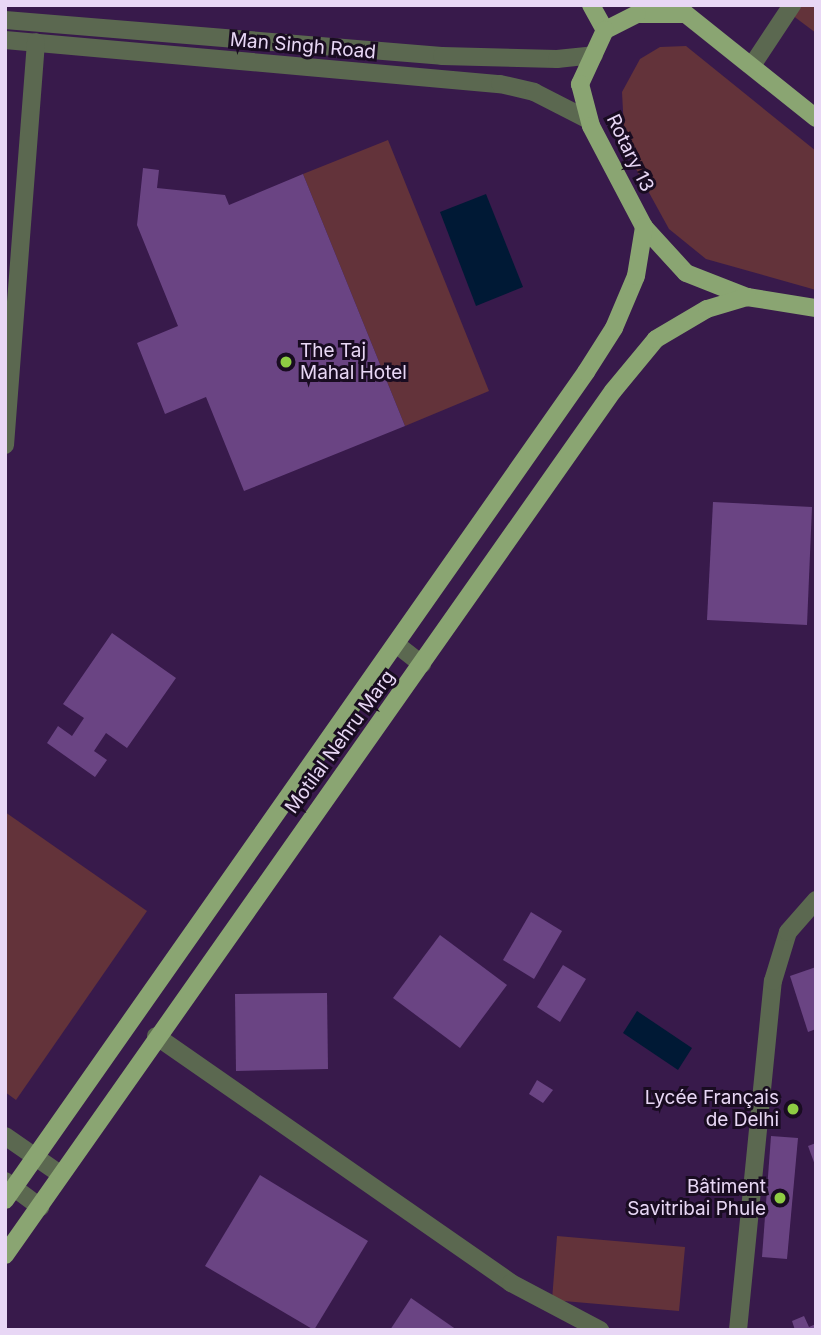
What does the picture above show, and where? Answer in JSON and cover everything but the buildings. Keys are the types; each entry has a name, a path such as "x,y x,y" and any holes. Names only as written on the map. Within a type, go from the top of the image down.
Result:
{"main road":[{"path":"592,5 605,30 637,14 680,10 753,64 816,118"},
{"name":"Rotary 13","path":"605,30 580,84 589,120 644,227 686,273 747,297 816,308"},
{"name":"Motilal Nehru Marg","path":"8,1189 36,1158 614,328 636,276 644,227"},
{"name":"Motilal Nehru Marg","path":"5,1255 156,1036 613,391 656,339 707,309 747,297"}],"street":[{"path":"753,64 792,5"},
{"name":"Man Singh Road","path":"5,20 442,56 557,59 594,55"},
{"name":"Man Singh Road","path":"5,40 500,84 534,92 589,120"},
{"path":"5,445 36,42"},
{"path":"396,644 422,664"},
{"path":"738,1330 773,982 788,932 816,900"},
{"path":"156,1036 512,1283 600,1330"},
{"path":"5,1136 60,1174"},
{"path":"8,1189 40,1207"}],"shaded area":[{"path":"779,5 816,5 816,33 788,12"},
{"path":"686,46 816,151 816,290 706,259 669,229 625,149 622,92 640,59 660,47"},
{"path":"388,140 489,391 405,426 303,174"},
{"path":"5,812 147,911 16,1100 5,1092"},
{"path":"557,1236 685,1247 679,1311 552,1300"}],"water":[{"path":"486,194 523,287 476,306 440,212"},
{"path":"637,1011 692,1048 678,1070 623,1033"}],"place":[{"name":"The Taj Mahal Hotel","path":"286,362"},
{"name":"Lycée Français de Delhi","path":"793,1109"},
{"name":"Bâtiment Savitribai Phule","path":"780,1198"}]}
